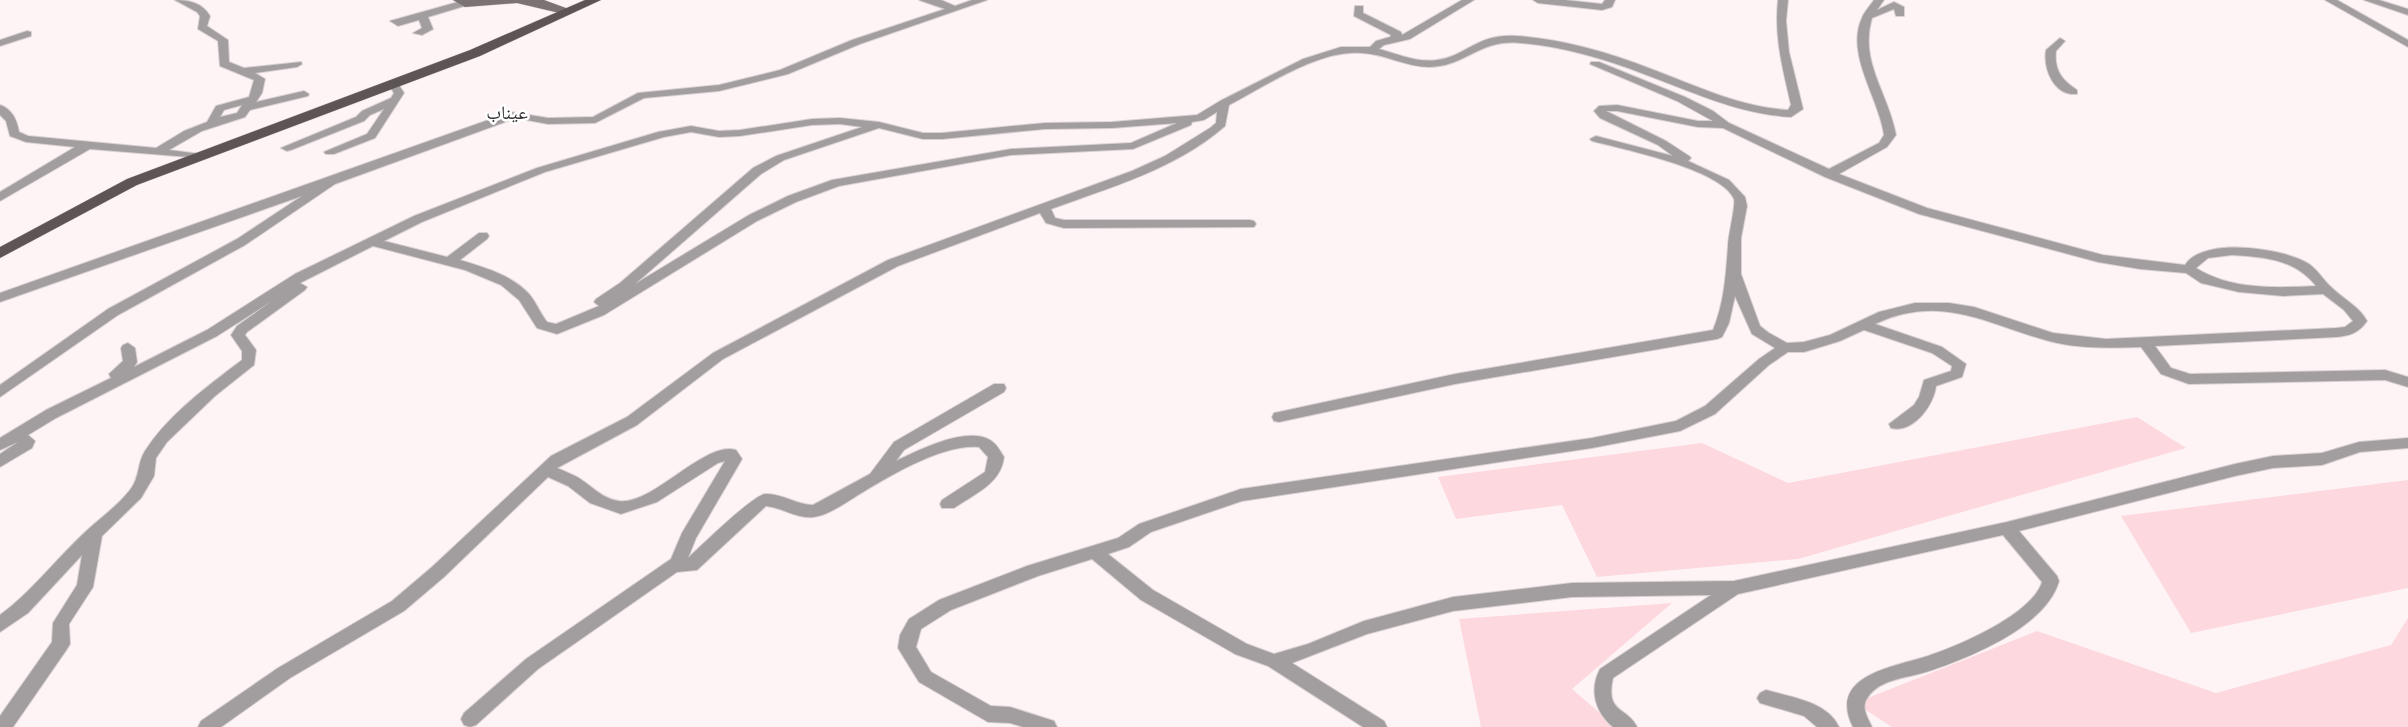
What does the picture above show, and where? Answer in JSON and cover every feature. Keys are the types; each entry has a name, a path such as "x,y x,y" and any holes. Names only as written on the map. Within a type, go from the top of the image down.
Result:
{"main road":[{"path":"0,253 117,190 197,156 474,52 595,0"}],"street":[{"path":"180,0 203,13 202,27 223,40 224,64 260,79 261,86 250,103"},
{"path":"924,0 941,3 953,9"},
{"path":"0,298 515,114 548,121 595,120 642,95 719,88 783,72 856,42 982,0"},
{"path":"1373,50 1380,43 1396,37 1460,0"},
{"path":"1359,8 1358,14 1364,18 1396,37 1406,37 1469,0"},
{"path":"1538,0 1602,7 1609,5 1609,0"},
{"path":"372,241 393,250 486,274 515,288 526,299 542,324 557,328 622,300 754,218 792,199 836,183 1011,152 1133,146 1200,118 1224,103 1320,57 1348,49 1373,50 1425,64 1437,64 1491,40 1512,39 1637,67 1725,102 1779,114 1791,114 1797,109 1797,101 1791,90 1782,46 1780,24 1783,0"},
{"path":"1829,174 1883,145 1891,135 1863,52 1867,16 1879,0"},
{"path":"2330,0 2408,44"},
{"path":"2369,0 2408,12"},
{"path":"395,21 398,23 423,16 462,1 539,1 568,11"},
{"path":"1867,16 1894,5 1899,6 1900,14"},
{"path":"418,33 428,29 423,16"},
{"path":"0,43 27,34"},
{"path":"2060,41 2051,50 2050,67 2058,80 2073,92"},
{"path":"1527,42 1637,80 1829,174 1923,211 2103,259 2189,269 2206,280 2239,288 2283,292 2326,290"},
{"path":"241,71 297,64"},
{"path":"330,152 371,136 399,93 393,84"},
{"path":"159,152 172,142 212,122 220,108 304,94"},
{"path":"286,148 360,119 366,113 396,100"},
{"path":"207,727 284,673 411,596 564,454 632,421 718,356 893,262 1136,174 1189,147 1221,124 1224,103"},
{"path":"0,108 11,120 14,134"},
{"path":"1279,417 1455,379 1717,334 1724,328 1727,294 1734,273 1735,225 1741,209 1741,200 1724,183 1662,143 1604,116 1600,111 1603,108 1617,108 1698,124 1725,125"},
{"path":"0,445 105,386 212,333 314,270 372,241 530,174 679,130 731,134 812,122 879,124 923,136 942,136 1045,126 1112,125 1200,118"},
{"path":"557,328 625,286 757,171 780,159 879,124"},
{"path":"0,135 14,134 26,139 197,156"},
{"path":"1597,139 1663,156 1724,183"},
{"path":"0,197 86,146"},
{"path":"0,392 113,312 241,243 331,181"},
{"path":"1045,208 1046,218 1052,223 1064,225 1250,224"},
{"path":"448,263 483,236"},
{"path":"1048,727 1010,715 988,714 925,677 907,648 909,635 915,624 945,605 1033,571 1122,543 1163,522 1241,495 1592,443 1680,426 1710,410 1764,362 1785,348 1804,347 1835,338 1884,315 1914,307 1949,307 1974,312 2052,337 2106,344 2326,333 2348,331 2357,327 2360,321 2356,312 2326,290 2314,273 2290,259 2258,253 2208,254 2195,260 2189,269"},
{"path":"0,625 22,608 143,485 149,457 162,438 210,392 249,362 249,350 238,335 242,329 297,289 314,270"},
{"path":"1734,273 1754,327 1785,348"},
{"path":"1863,325 1937,350 1959,364 1957,374 1929,383 1929,396 1915,415 1896,424"},
{"path":"2145,343 2166,371 2189,379 2385,375 2408,382"},
{"path":"105,386 130,362 128,348"},
{"path":"875,478 899,446 999,388"},
{"path":"0,461 27,444 28,441 16,435"},
{"path":"678,564 680,568 691,565 763,500 775,501 802,511 815,511 875,478 957,443 975,441 986,444 996,457 990,476 948,504"},
{"path":"952,456 975,441"},
{"path":"1274,661 1364,628 1477,600 1572,590 1734,588 2007,528 2235,470 2273,463 2322,459 2359,447 2408,443"},
{"path":"470,719 533,664 678,564 688,537 734,458 731,454 713,458 652,498 621,508 595,499 573,482 546,469"},
{"path":"1863,727 1857,718 1855,703 1861,691 1874,682 1933,662 1989,637 2027,614 2047,596 2051,581 2007,528"},
{"path":"3,727 61,644 61,622 85,587 95,533"},
{"path":"1095,552 1147,595 1241,649 1274,661 1378,727"},
{"path":"1628,727 1609,712 1602,699 1601,685 1606,674 1734,588"},
{"path":"1766,698 1809,710 1830,727"}],"shaded area":[{"path":"2137,417 2186,448 1798,559 1597,577 1562,505 1456,519 1438,477 1702,443 1788,483"},
{"path":"2408,480 2408,588 2191,633 2121,516"},
{"path":"1672,603 1572,689 1616,727 1481,727 1459,619"},
{"path":"2408,618 2408,727 1892,727 1855,703 2037,631 2216,693 2391,645"}],"district":[{"name":"عيناب","path":"507,111"}]}
